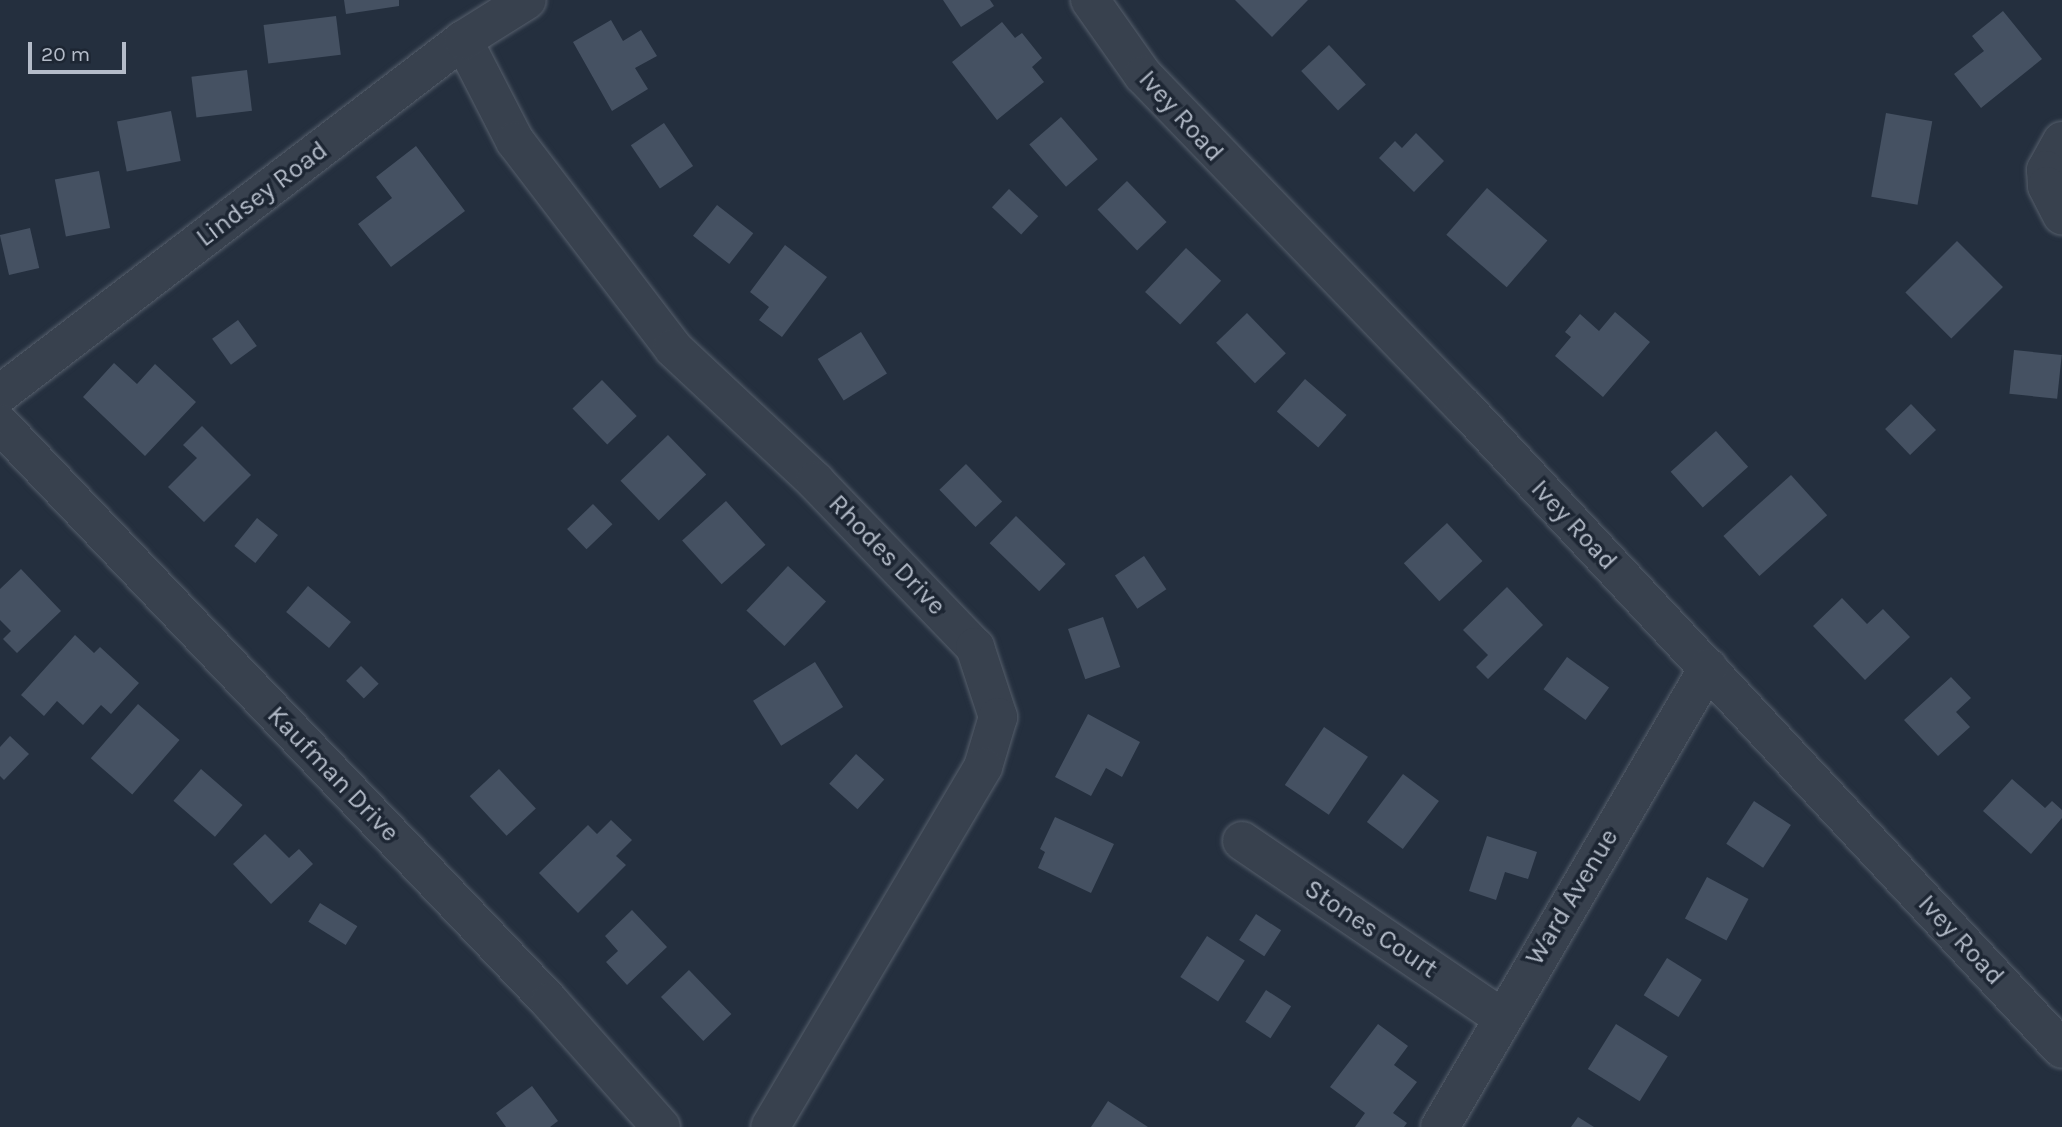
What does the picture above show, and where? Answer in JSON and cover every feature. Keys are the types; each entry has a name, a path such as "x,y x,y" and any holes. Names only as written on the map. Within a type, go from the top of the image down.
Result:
{"street":[{"name":"Lindsey Road","path":"0,394 463,40 527,0"},
{"name":"Ivey Road","path":"1102,6 1143,75 1231,170 1464,407 2062,1049"},
{"name":"Rhodes Drive","path":"463,40 515,141 673,348 815,481 975,647 998,717 984,767 770,1127"},
{"path":"2062,141 2046,170 2047,186 2062,215"},
{"name":"Kaufman Drive","path":"0,425 550,1002 661,1127"},
{"name":"Ward Avenue","path":"1440,1127 1501,1017 1708,668"},
{"name":"Stones Court","path":"1242,841 1501,1017"}],"building":[{"path":"344,0 399,0 399,6 346,14"},
{"path":"943,0 990,0 994,6 961,27"},
{"path":"1235,0 1308,0 1272,37"},
{"path":"2003,11 2042,59 1981,108 1954,74 1984,51 1972,36"},
{"path":"336,16 341,55 268,64 264,25"},
{"path":"611,20 623,41 641,30 657,56 635,68 648,89 612,111 573,42"},
{"path":"1002,22 1015,38 1022,33 1042,58 1032,67 1044,82 997,120 952,62"},
{"path":"1329,45 1366,84 1338,110 1301,71"},
{"path":"247,70 252,111 196,118 191,77"},
{"path":"171,111 181,161 127,172 117,121"},
{"path":"1886,113 1932,121 1918,205 1871,197"},
{"path":"1061,117 1098,159 1066,187 1029,145"},
{"path":"664,123 693,166 660,188 631,145"},
{"path":"1416,133 1444,161 1414,192 1379,158 1395,141 1402,148"},
{"path":"416,146 465,211 391,267 358,224 392,198 376,177"},
{"path":"99,171 110,228 66,237 55,180"},
{"path":"1127,181 1167,222 1137,250 1098,209"},
{"path":"1487,188 1547,240 1507,287 1446,235"},
{"path":"1009,189 1038,216 1021,235 992,207"},
{"path":"717,205 753,233 729,264 693,236"},
{"path":"30,228 39,268 9,275 0,235"},
{"path":"1957,241 2003,287 1951,339 1905,293"},
{"path":"785,245 827,277 782,337 759,320 769,307 750,292"},
{"path":"1186,248 1221,281 1180,325 1145,292"},
{"path":"1615,312 1650,342 1603,397 1555,356 1571,337 1565,332 1580,314 1599,331"},
{"path":"1247,313 1286,353 1255,383 1216,343"},
{"path":"238,320 257,346 231,365 212,339"},
{"path":"861,332 887,374 844,401 818,359"},
{"path":"2014,350 2062,355 2057,399 2009,394"},
{"path":"114,363 137,384 155,364 196,402 145,456 83,397"},
{"path":"1305,379 1347,415 1318,448 1277,411"},
{"path":"602,380 637,416 607,444 573,408"},
{"path":"1911,404 1936,430 1910,455 1885,429"},
{"path":"202,426 251,475 204,522 168,487 197,458 183,445"},
{"path":"1716,431 1748,467 1703,507 1671,472"},
{"path":"668,435 706,475 659,520 621,481"},
{"path":"966,464 1002,501 976,527 939,490"},
{"path":"1791,475 1827,515 1760,576 1723,536"},
{"path":"726,501 765,545 722,584 682,540"},
{"path":"593,504 612,524 587,549 567,529"},
{"path":"1016,516 1066,564 1039,591 990,543"},
{"path":"257,518 278,535 255,563 234,546"},
{"path":"1447,523 1482,561 1439,601 1404,563"},
{"path":"1144,556 1166,589 1137,609 1115,576"},
{"path":"788,566 826,601 784,646 746,611"},
{"path":"21,569 61,611 17,653 3,639 11,631 0,620 0,589"},
{"path":"308,586 351,622 329,648 286,612"},
{"path":"1507,587 1543,625 1488,679 1476,667 1488,655 1463,630"},
{"path":"1842,598 1867,624 1883,609 1910,637 1865,680 1813,626"},
{"path":"1103,617 1120,667 1085,679 1068,629"},
{"path":"75,635 94,653 100,647 139,683 111,714 101,705 83,725 57,701 44,716 21,695"},
{"path":"1567,657 1609,688 1586,720 1543,689"},
{"path":"815,662 843,707 781,746 753,701"},
{"path":"361,666 379,684 364,699 346,681"},
{"path":"1951,677 1971,698 1956,712 1970,727 1938,756 1904,720"},
{"path":"138,704 180,740 132,794 91,758"},
{"path":"1088,714 1140,742 1122,777 1106,768 1091,796 1055,777"},
{"path":"1324,727 1368,757 1329,815 1285,785"},
{"path":"10,736 29,754 4,780 0,776 0,747"},
{"path":"856,754 884,779 857,809 829,784"},
{"path":"201,769 243,805 215,837 173,801"},
{"path":"499,769 536,808 507,836 470,796"},
{"path":"1403,774 1439,801 1403,849 1367,822"},
{"path":"2012,779 2045,808 2052,801 2062,810 2062,818 2031,854 1983,811"},
{"path":"1754,801 1791,825 1763,868 1726,844"},
{"path":"1055,817 1114,844 1091,893 1038,868 1045,852 1040,849"},
{"path":"611,820 632,840 616,856 626,865 578,913 539,873 588,825 597,834"},
{"path":"265,834 289,858 299,849 313,864 271,904 233,864"},
{"path":"1487,836 1537,852 1528,879 1505,872 1496,900 1469,891"},
{"path":"1707,877 1748,899 1726,941 1685,918"},
{"path":"320,903 357,926 346,945 308,922"},
{"path":"632,910 667,947 627,985 606,962 618,951 605,936"},
{"path":"1256,914 1281,930 1264,956 1239,940"},
{"path":"1207,936 1245,961 1218,1002 1180,977"},
{"path":"1667,958 1702,980 1678,1017 1644,995"},
{"path":"689,970 731,1014 703,1041 661,997"},
{"path":"1266,990 1291,1006 1270,1038 1245,1022"},
{"path":"1378,1024 1408,1046 1394,1065 1417,1082 1393,1113 1407,1123 1404,1127 1355,1127 1365,1113 1330,1087"},
{"path":"1616,1024 1668,1056 1640,1101 1588,1069"},
{"path":"532,1086 558,1121 550,1127 506,1127 496,1113"},
{"path":"1108,1101 1148,1127 1091,1127"},
{"path":"1578,1117 1594,1127 1571,1127"}]}
